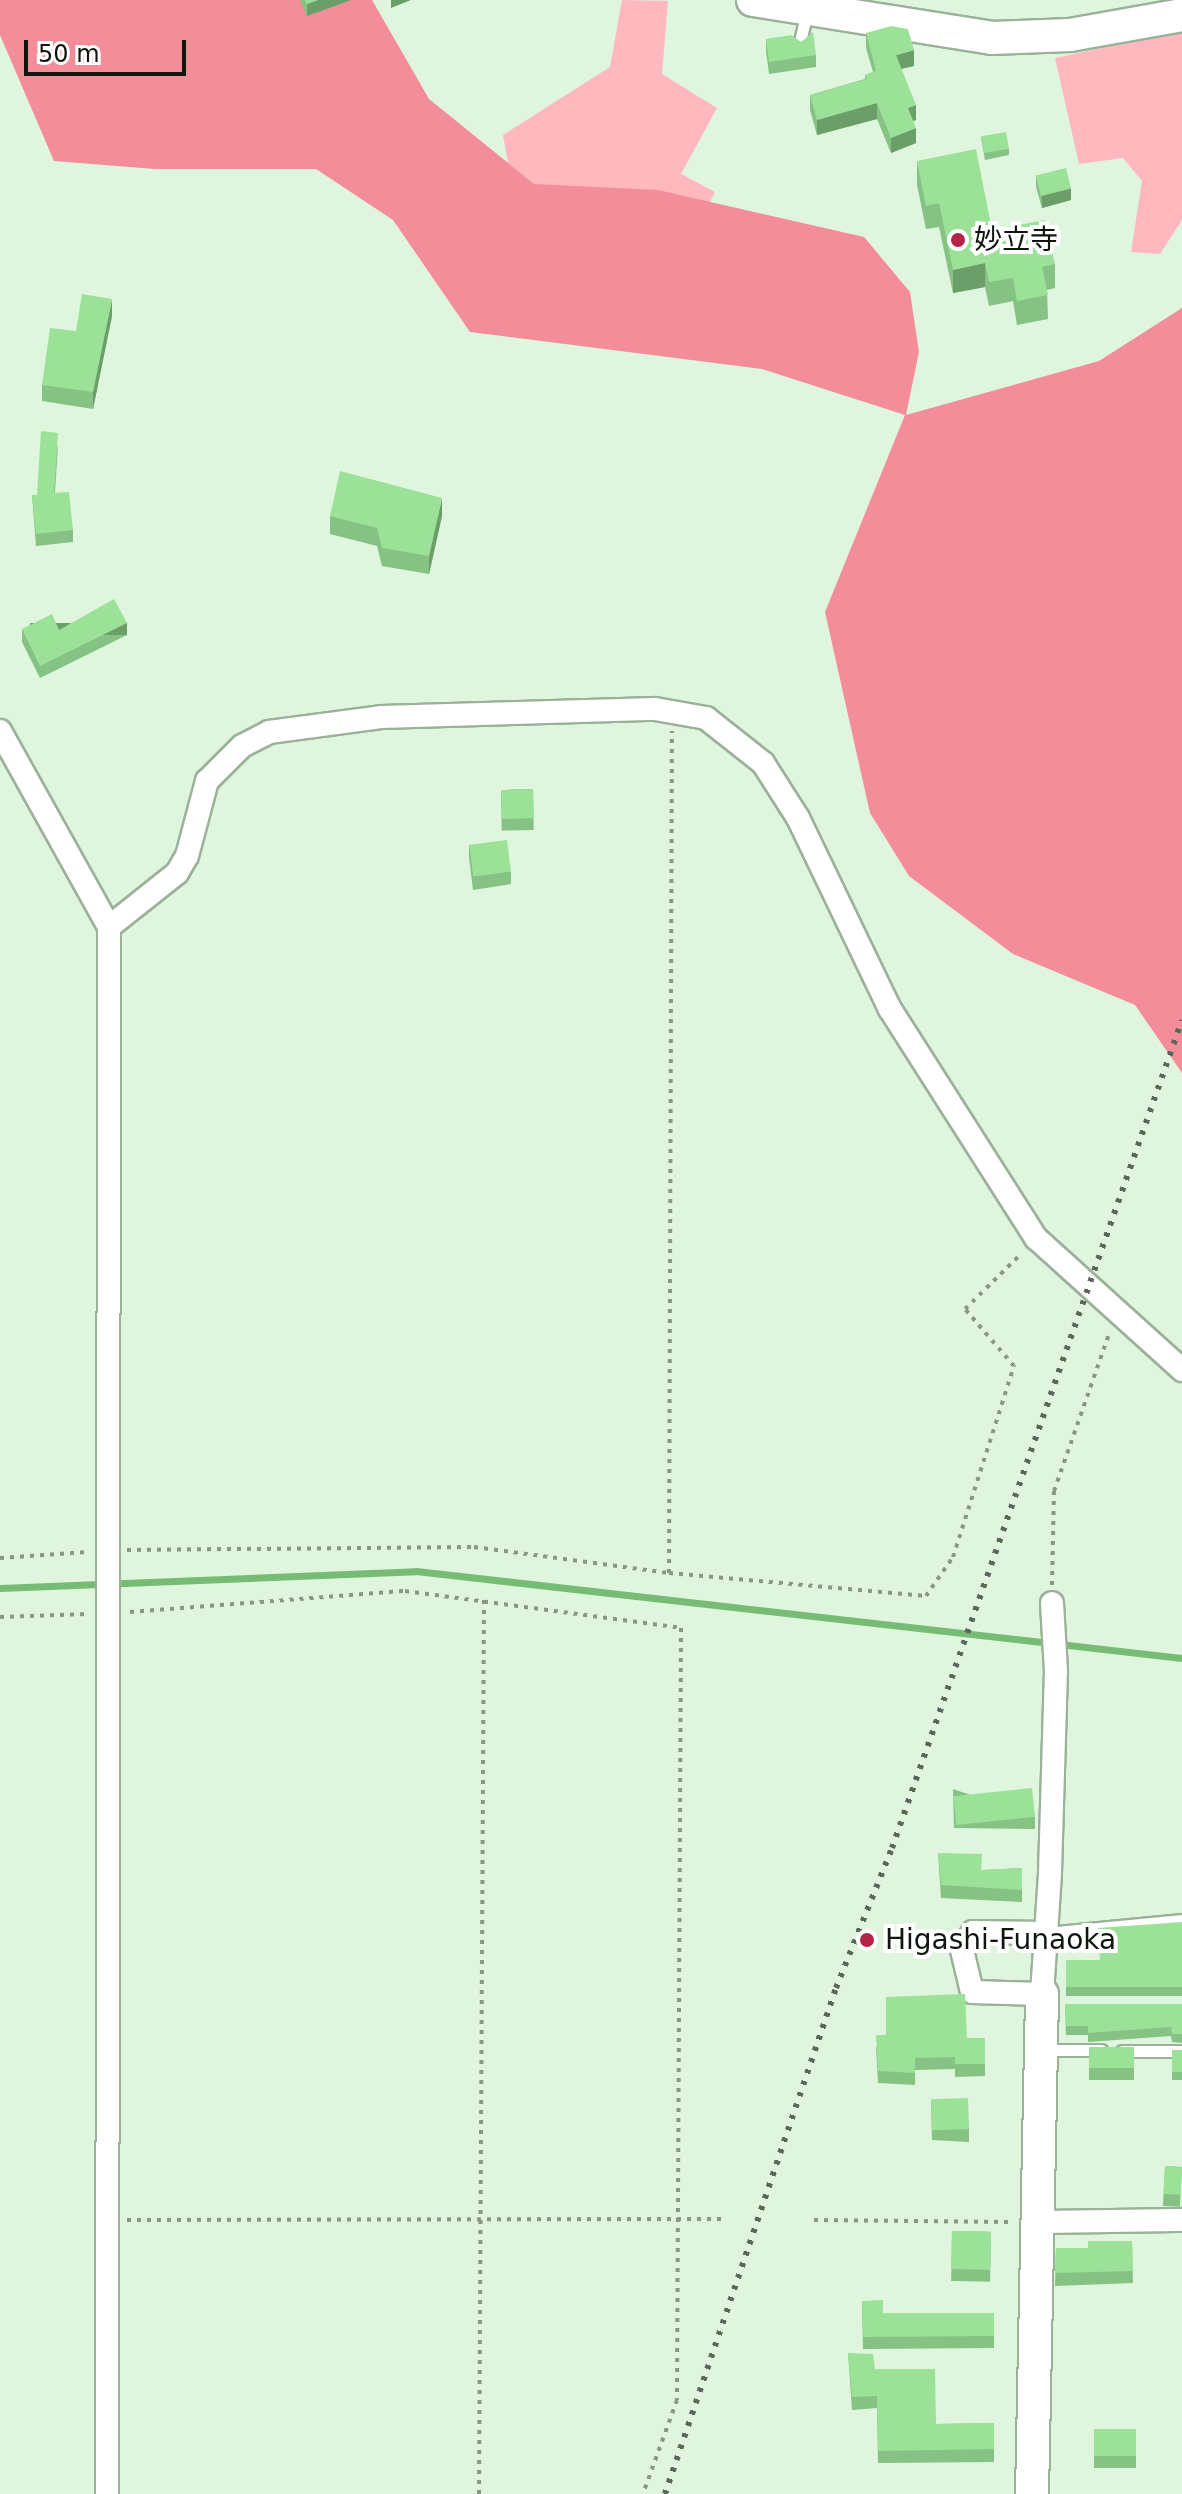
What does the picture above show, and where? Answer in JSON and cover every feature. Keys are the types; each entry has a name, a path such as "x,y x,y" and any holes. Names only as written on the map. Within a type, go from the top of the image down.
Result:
{"street":[{"path":"753,0 992,38 1070,35 1182,15"},
{"path":"109,927 177,873 187,856 207,781 242,746 269,732 381,717 672,712 716,724 763,763 798,818 890,1009 1036,1238 1116,1314 1182,1370"},
{"path":"0,731 109,927 111,1614 107,2494"},
{"path":"1032,2494 1041,2050 1047,2001 1046,1933 1056,1671 1052,1603"},
{"path":"1046,1933 973,1932 962,1950 972,1992 1047,2001"},
{"path":"1037,2222 1182,2220"}],"lane":[{"path":"799,46 807,10"},
{"path":"1046,1933 1182,1920"},
{"path":"1041,2050 1182,2051"}],"path":[{"path":"669,1573 672,712"},
{"path":"0,1558 109,1550 474,1547 669,1573 926,1596 953,1557 1014,1366 965,1309 1036,1238"},
{"path":"1052,1603 1054,1491 1116,1314"},
{"path":"0,1617 111,1614 405,1591 484,1599 681,1628 677,2400 643,2494"},
{"path":"479,2494 484,1599"},
{"path":"108,2220 721,2219"},
{"path":"814,2220 1037,2222"}],"shaded area":[{"path":"0,0 372,0 429,99 534,184 658,190 864,237 910,292 919,352 906,415 1099,361 1182,308 1182,1073 1135,1005 1013,954 909,876 870,813 825,612 905,415 762,369 470,332 393,220 316,169 155,169 54,161 0,35"},
{"path":"622,0 668,1 662,74 717,108 681,174 715,192 660,298 511,179 503,135 610,67"},
{"path":"1182,31 1182,220 1160,254 1131,252 1142,181 1123,158 1079,164 1055,58"}],"building":[{"path":"891,26 908,29 914,50 896,55 916,105 908,108 916,128 891,138 877,103 817,120 810,95 867,79 865,75 876,71 866,33"},
{"path":"813,32 816,55 769,62 766,39 791,35 801,42"},
{"path":"1006,132 1009,149 984,153 981,136"},
{"path":"976,149 992,230 1045,220 1055,264 1042,267 1048,295 1017,301 1013,278 989,282 985,263 953,270 939,203 926,206 917,161"},
{"path":"1066,168 1071,188 1041,196 1036,175"},
{"path":"82,294 112,299 93,392 42,385 50,328 76,331"},
{"path":"41,431 58,433 54,493 69,492 73,530 36,534 32,495 37,495"},
{"path":"340,471 442,498 429,556 382,548 377,528 330,516"},
{"path":"114,599 127,623 40,666 22,629 52,614 59,630"},
{"path":"533,789 534,818 502,819 501,790"},
{"path":"507,840 511,872 473,876 469,845"},
{"path":"1032,1788 1035,1817 956,1825 953,1796"},
{"path":"938,1853 982,1854 981,1870 1022,1868 1022,1890 941,1885"},
{"path":"1182,1922 1182,1987 1066,1987 1066,1960 1100,1960 1098,1928"},
{"path":"965,1994 967,2038 985,2038 985,2064 955,2064 955,2057 915,2058 915,2073 878,2071 876,2035 886,2035 886,1997"},
{"path":"1065,2004 1182,2004 1182,2034 1172,2034 1171,2027 1088,2033 1088,2026 1066,2026"},
{"path":"1089,2047 1134,2047 1134,2068 1089,2068"},
{"path":"1172,2050 1182,2050 1182,2072 1172,2072"},
{"path":"968,2098 969,2129 932,2130 931,2099"},
{"path":"1165,2166 1182,2167 1181,2195 1164,2194"},
{"path":"952,2231 991,2232 990,2270 951,2269"},
{"path":"1088,2241 1132,2241 1133,2271 1055,2273 1056,2248 1088,2248"},
{"path":"883,2300 883,2313 994,2313 994,2336 863,2337 862,2301"},
{"path":"848,2353 873,2354 875,2369 935,2369 936,2424 994,2423 994,2449 878,2451 877,2396 852,2397"},
{"path":"1094,2429 1136,2429 1136,2456 1094,2456"}],"waterway":[{"path":"0,1588 416,1571 1182,1658"}],"railway":[{"path":"665,2494 836,1988 892,1848 1182,1020"}],"place":[{"name":"妙立寺","path":"958,240"},
{"name":"Higashi-Funaoka","path":"867,1940"}]}
